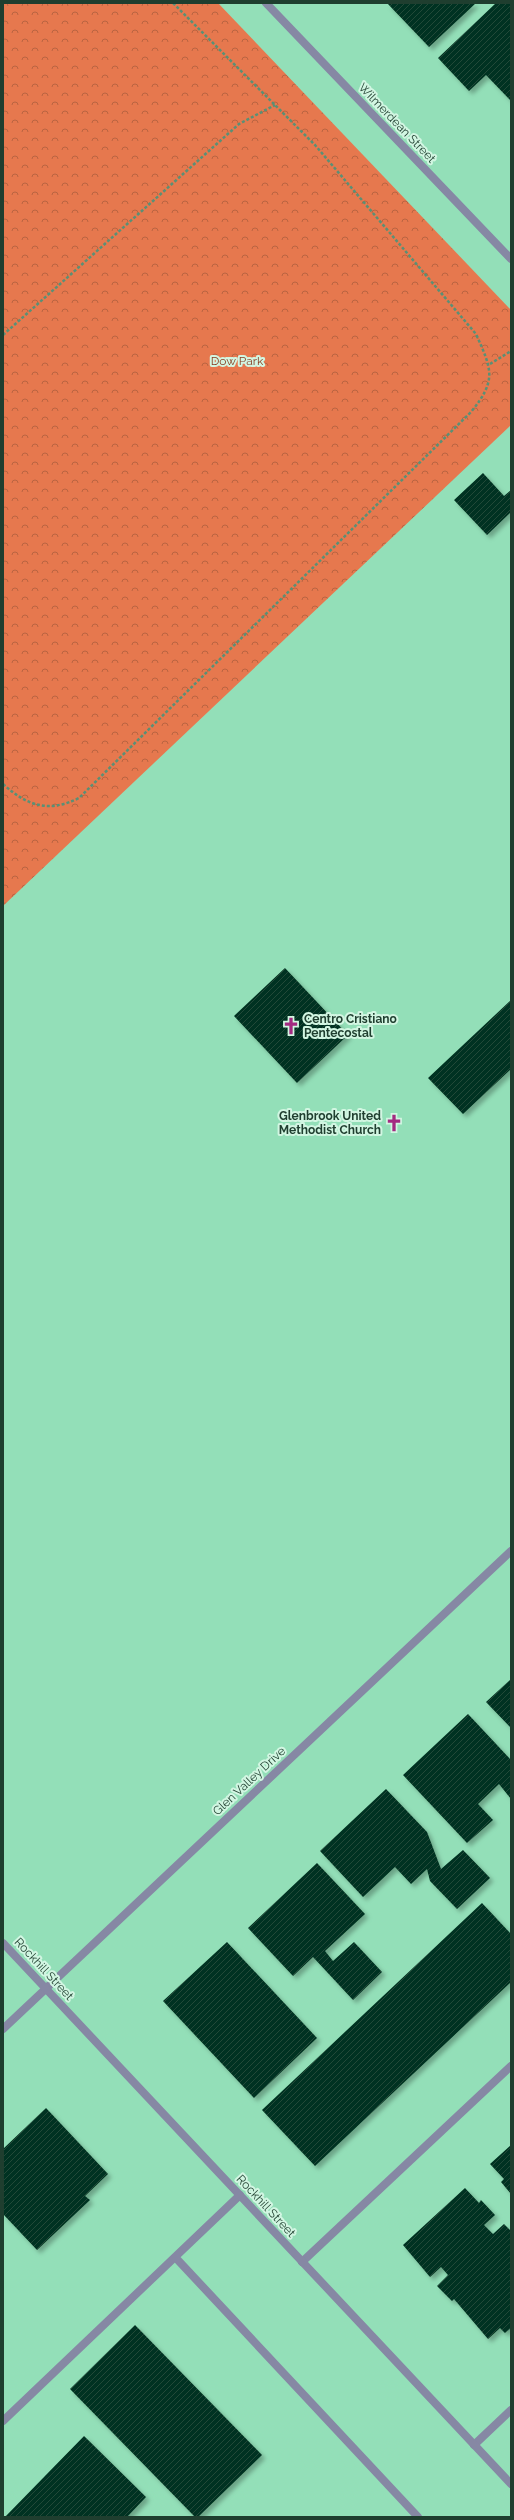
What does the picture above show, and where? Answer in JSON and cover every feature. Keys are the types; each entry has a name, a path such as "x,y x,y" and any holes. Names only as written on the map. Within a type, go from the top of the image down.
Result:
{"street":[{"name":"Wilmerdean Street","path":"266,3 511,259"},
{"name":"Glen Valley Drive","path":"3,2029 511,1551"},
{"name":"Rockhill Street","path":"3,1943 511,2484"},
{"path":"302,2262 511,2066"},
{"path":"3,2421 240,2195"},
{"path":"175,2257 418,2517"},
{"path":"474,2445 511,2410"}],"path":[{"path":"3,784 16,796 42,807 66,805 79,798 471,412 487,393 490,364 476,334 315,145 173,3"},
{"path":"3,335 239,124 275,105"},
{"path":"490,364 511,351"}],"green space":[{"name":"Dow Park","path":"3,3 218,3 511,310 511,425 3,906"}],"building":[{"path":"387,3 476,3 429,47"},
{"path":"496,3 511,3 511,101 486,75 469,91 438,58"},
{"path":"483,473 504,496 511,490 511,512 487,535 454,500"},
{"name":"Centro Cristiano Pentecostal","path":"285,968 348,1035 297,1083 234,1016"},
{"path":"511,1000 511,1069 463,1114 428,1078"},
{"path":"511,1679 511,1728 486,1702"},
{"path":"468,1714 511,1760 511,1799 499,1784 478,1804 493,1820 467,1843 403,1775"},
{"path":"386,1789 427,1832 441,1869 463,1850 490,1878 457,1909 430,1881 427,1869 411,1884 395,1867 363,1897 320,1851"},
{"path":"317,1863 365,1914 325,1951 333,1961 354,1942 382,1972 353,2000 313,1957 293,1976 248,1928"},
{"path":"482,1903 511,1934 511,1982 315,2166 262,2110"},
{"path":"227,1942 317,2038 254,2098 163,2001"},
{"path":"46,2108 108,2174 85,2196 90,2200 37,2250 3,2214 3,2149"},
{"path":"511,2145 511,2194 501,2182 504,2179 490,2164"},
{"path":"465,2188 479,2203 481,2200 495,2215 484,2225 493,2234 504,2224 511,2231 511,2328 505,2333 500,2328 488,2339 454,2299 452,2301 437,2286 448,2275 441,2267 430,2277 403,2245"},
{"path":"135,2325 262,2455 198,2517 195,2517 70,2389"},
{"path":"84,2436 146,2497 127,2517 5,2517"}],"place":[{"name":"Centro Cristiano Pentecostal","path":"291,1026"},
{"name":"Glenbrook United Methodist Church","path":"394,1123"}]}
